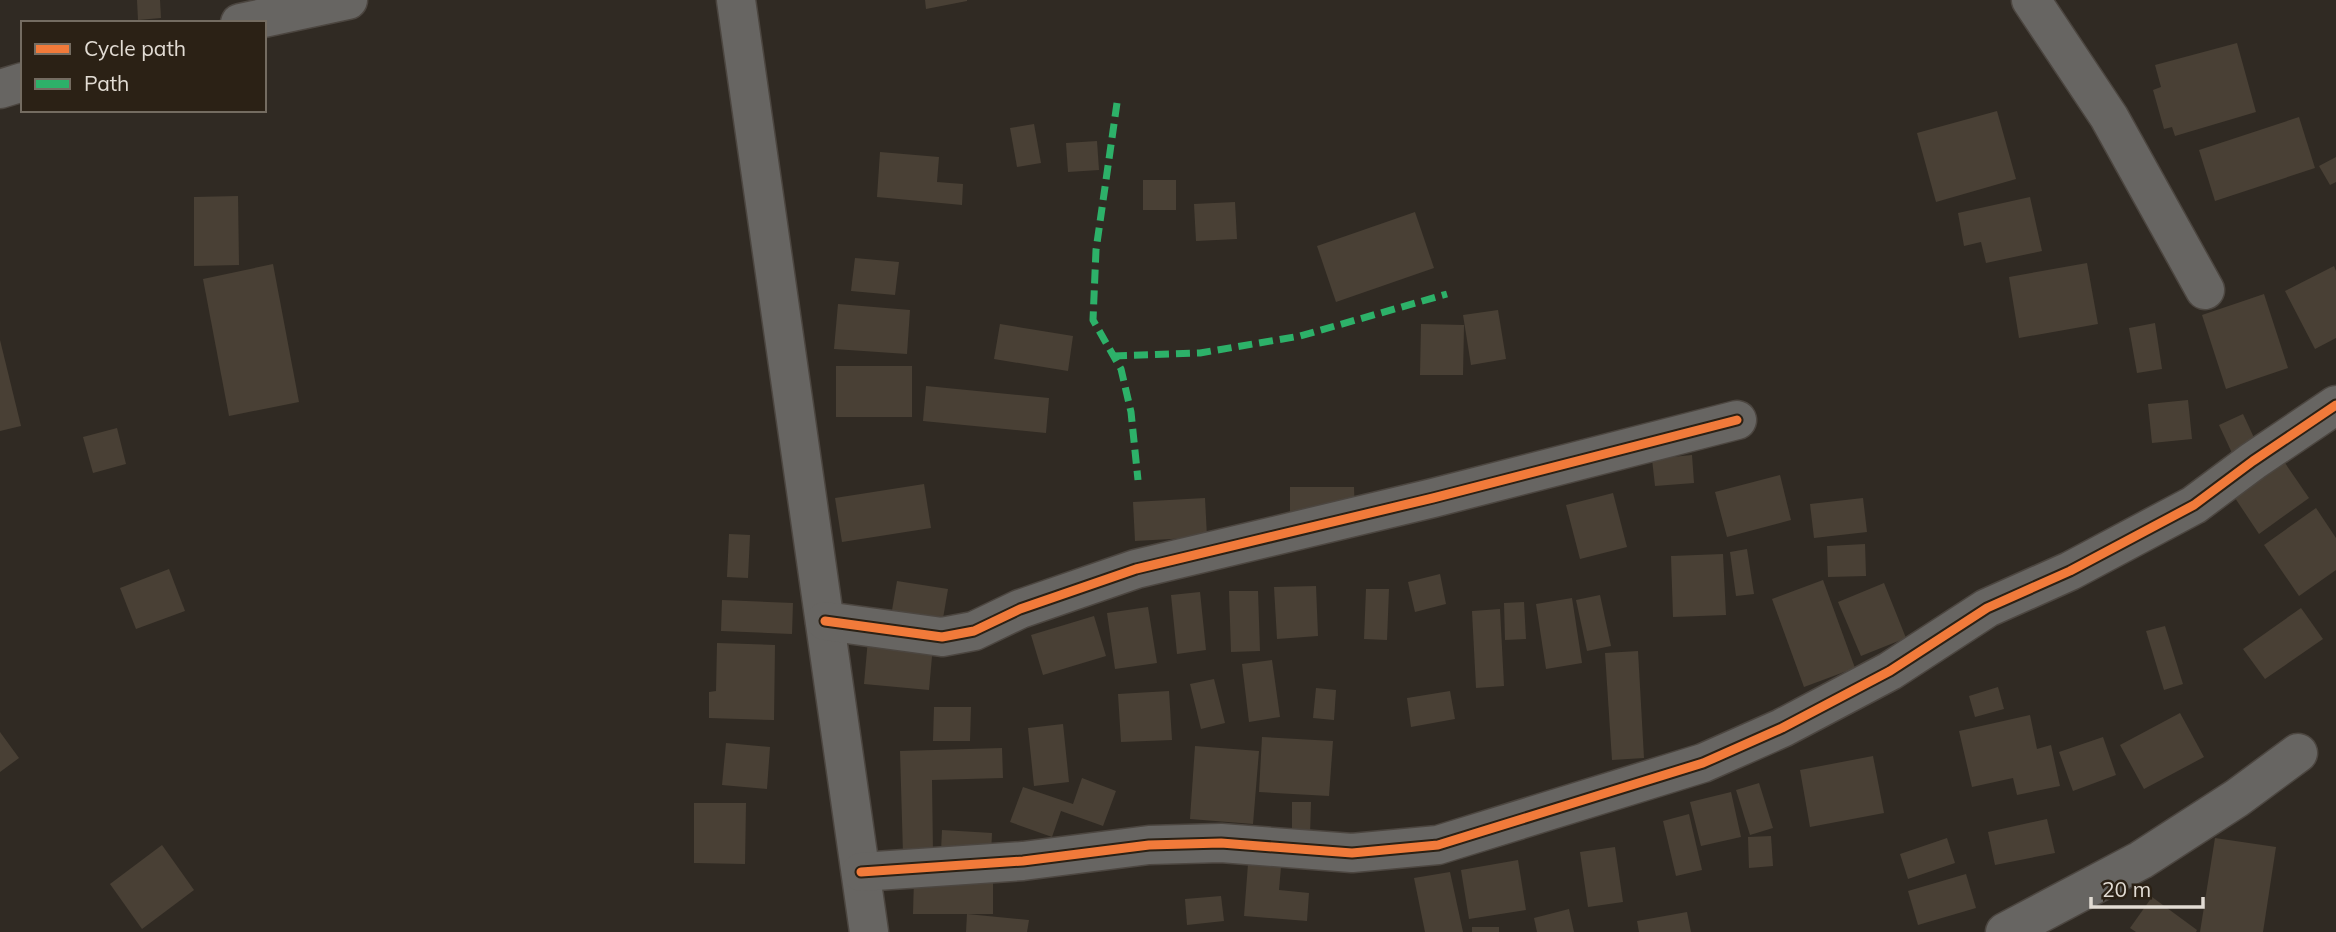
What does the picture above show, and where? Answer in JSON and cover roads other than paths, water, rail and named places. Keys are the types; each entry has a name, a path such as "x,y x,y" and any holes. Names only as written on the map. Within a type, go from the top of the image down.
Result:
{"street":[{"path":"249,21 348,0"},
{"path":"736,0 869,932"},
{"path":"2031,0 2109,117 2205,290"},
{"path":"0,89 21,83"},
{"path":"861,872 1023,861 1149,845 1221,843 1352,853 1438,845 1703,763 1782,728 1890,671 1987,608 2070,571 2194,505 2336,405"},
{"path":"825,621 942,637 974,631 1020,609 1136,569 1433,498 1737,420"},
{"path":"2005,932 2152,853 2237,798 2298,753"}]}
